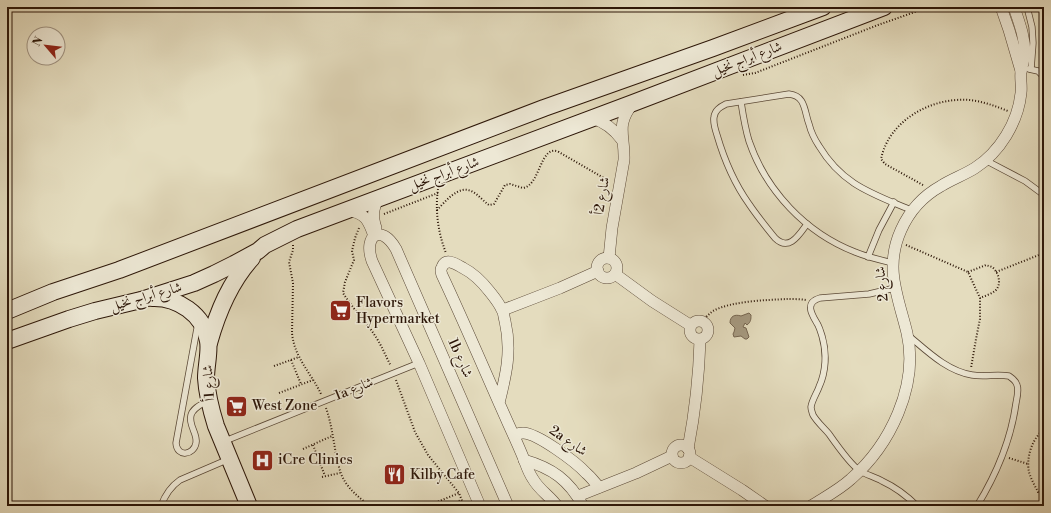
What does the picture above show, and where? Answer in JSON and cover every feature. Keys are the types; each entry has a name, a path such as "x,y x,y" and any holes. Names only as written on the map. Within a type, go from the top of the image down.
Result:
{"street":[{"name":"شارع أبراج نخيل","path":"7,311 53,292 119,270 544,108 706,51 823,7"},
{"name":"شارع أبراج نخيل","path":"7,341 69,318 141,300 194,283 258,251 265,245 287,234 347,210 884,7"},
{"name":"شارع 2","path":"1001,7 1026,71"},
{"name":"شارع 2","path":"811,506 840,488 860,471 871,459 890,432 901,406 909,369 909,352 907,335 893,276 894,253 897,241 906,220 922,200 932,191 976,167 985,160 1004,139 1012,124 1016,114 1026,71 1024,46 1014,7"},
{"name":"شارع 2أ","path":"609,258 612,228 624,160 621,132 625,116 633,103"},
{"path":"592,118 612,128 622,140"},
{"path":"378,198 371,222 376,235 371,239 370,255 419,363 480,506"},
{"path":"347,210 360,215 371,222"},
{"name":"1b شارع","path":"376,235 386,236 396,249 508,506"},
{"path":"209,343 227,293 243,269 258,251"},
{"path":"609,258 614,260 616,263 617,268 615,274 610,277 602,276 598,271 600,261 602,259 609,258"},
{"path":"499,403 508,367 509,348 503,310 476,278 465,269 454,263 446,262 443,264 440,272 499,403 514,435 527,468 534,481 558,506"},
{"path":"503,310 560,288 598,271"},
{"path":"615,274 652,301 690,325"},
{"name":"شارع 1أ","path":"141,300 157,298 173,301 187,308 198,319 205,330 209,343 206,366 209,400 216,426 230,459 245,503"},
{"path":"578,496 636,473 672,456 673,460 680,464 687,461 697,394 700,340 708,333 707,326 702,321 696,321 690,325"},
{"path":"690,325 689,329 691,336 700,340"},
{"name":"2a شارع","path":"514,435 519,433 532,435 558,450 586,473 599,487"},
{"path":"689,453 765,506"},
{"path":"524,460 549,469 560,476 570,485 583,506"}],"lane":[{"path":"1027,7 1032,27 1033,43 1026,71 1038,72 1044,77"},
{"path":"807,224 791,242 787,243 778,241 748,204 737,186 720,147 714,117 715,113 722,106 726,104 794,94 803,104 809,124 818,144 830,162 846,178 864,190 913,210"},
{"path":"741,102 744,122 757,161 779,196 792,211 818,233 842,247 868,257 893,263"},
{"path":"985,160 1025,181 1044,195"},
{"path":"868,257 879,230 894,202"},
{"path":"895,288 869,294 820,298 811,304 811,311 818,326 825,349 824,374 811,405 812,413 844,454 860,471 895,488 917,506"},
{"path":"198,319 176,443 176,447 181,453 184,454 194,449 197,441 190,418 194,410 209,400"},
{"path":"907,335 943,363 954,369 970,375 989,377 1009,376 1017,384 1018,392 1014,414 1002,456 994,476 977,506"},
{"name":"1a شارع","path":"222,442 419,363"},
{"path":"161,506 166,494 174,484 180,480 230,459"}],"path":[{"path":"932,191 885,164 881,159 883,149 891,135 900,125 909,117 926,108 956,100 982,102 1016,114"},
{"path":"437,210 457,191 464,190 472,191 489,205 494,204 505,185 510,184 523,188 530,185 548,153 554,150 619,187"},
{"path":"440,175 437,210 439,228 449,262"},
{"path":"438,193 383,214 371,222 360,226 355,238 352,251 354,260 345,282 344,293 380,344 394,373 415,432 428,455 459,494 464,506"},
{"path":"287,234 293,250 288,262 293,283 292,333 294,346 324,401 330,422 340,472 347,485 353,492 366,503 380,506"},
{"path":"897,241 968,272 980,298 980,319 970,375"},
{"path":"996,272 1044,253"},
{"path":"968,272 986,265 993,268 996,272 999,280 999,286 995,291 980,298"},
{"path":"702,321 714,310 739,303 763,300 802,299 807,300 811,304"},
{"path":"274,366 299,357"},
{"path":"291,360 301,384"},
{"path":"279,393 313,380"},
{"path":"1044,429 1034,442 1028,464 1029,473 1038,492 1044,491"},
{"path":"303,448 332,436"},
{"path":"313,445 325,476"},
{"path":"1002,456 1028,464"},
{"path":"322,478 340,472"},
{"path":"427,506 459,494"},
{"path":"448,506 461,500"},
{"path":"357,506 366,503"}],"shaded area":[{"path":"749,313 751,315 750,322 747,325 745,323 743,327 746,328 749,337 745,339 741,336 734,337 733,334 735,328 730,323 732,317 735,315 741,316"}],"place":[{"name":"Flavors Hypermarket","path":"340,311"},
{"name":"West Zone","path":"236,406"},
{"name":"iCre Clinics","path":"262,460"},
{"name":"Kilby Cafe","path":"394,475"}]}
